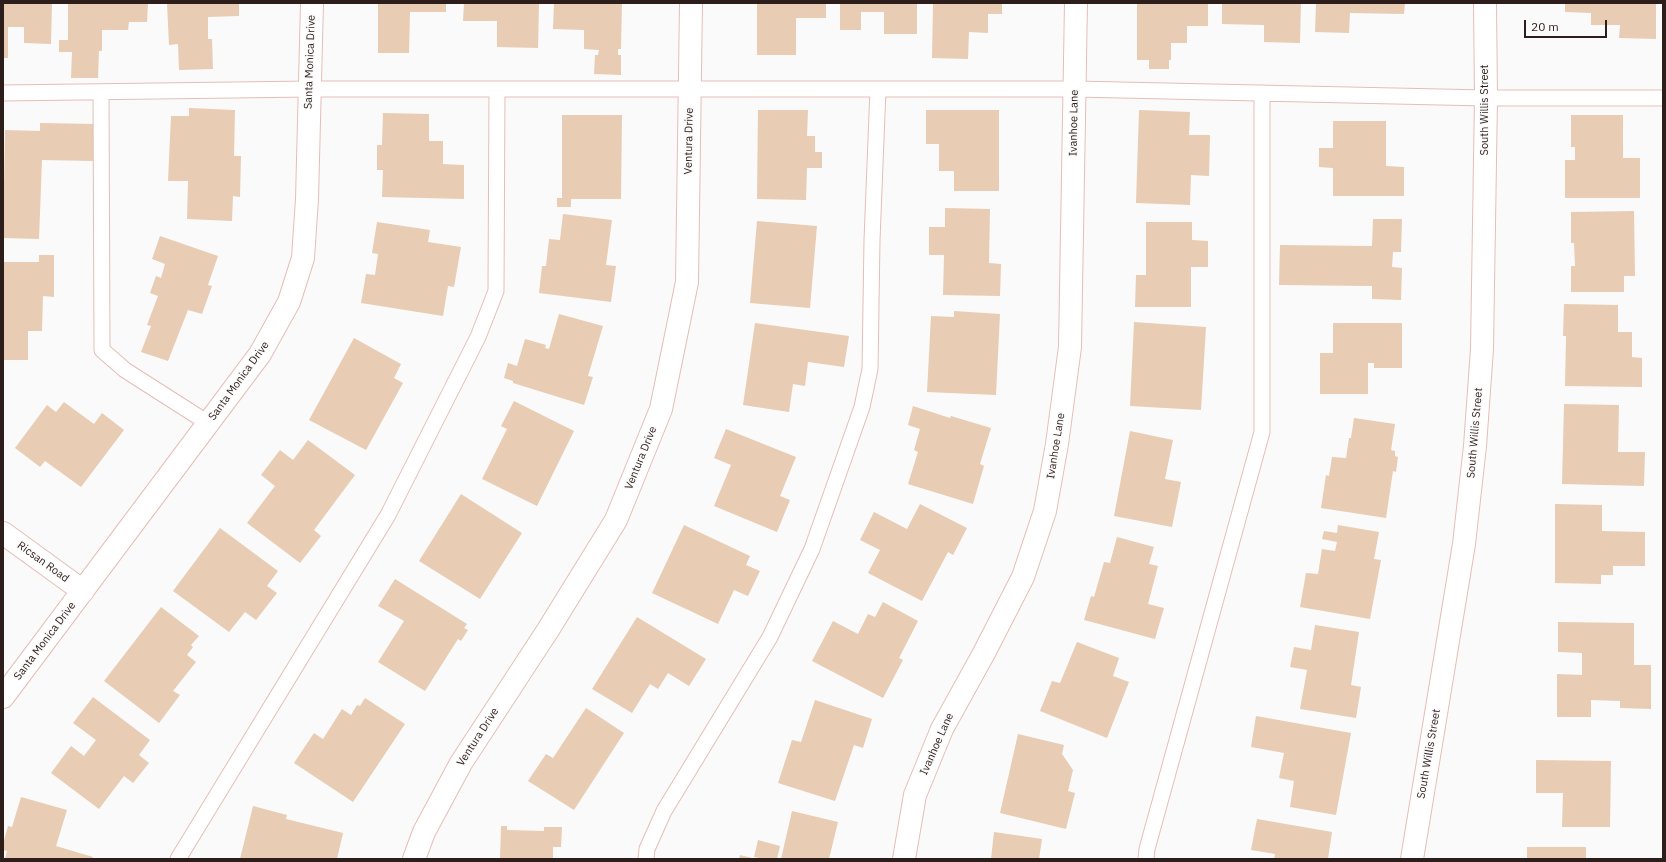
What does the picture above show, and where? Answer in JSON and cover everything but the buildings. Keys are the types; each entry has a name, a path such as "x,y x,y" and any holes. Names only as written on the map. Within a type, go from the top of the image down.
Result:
{"street":[{"name":"Santa Monica Drive","path":"3,697 260,354 289,302 303,258 307,198 312,3"},
{"name":"Ventura Drive","path":"414,859 424,832 461,763 548,630 616,520 661,409 688,282 691,3"},
{"name":"Ivanhoe Lane","path":"904,859 915,795 942,728 984,653 1023,577 1045,511 1057,444 1070,347 1076,3"},
{"name":"South Willis Street","path":"1412,859 1464,544 1475,446 1482,348 1486,98 1485,3"},
{"name":"Ricsan Road","path":"3,533 83,591"}],"lane":[{"path":"3,93 310,89 1075,89 1486,98 1663,98"},
{"path":"178,859 388,515 478,336 496,290 497,89"},
{"path":"646,859 647,849 664,811 770,636 812,549 862,407 870,369 872,240 878,89"},
{"path":"101,92 102,350 125,370 208,423"},
{"path":"1146,859 1147,849 1262,432 1262,93"}]}
